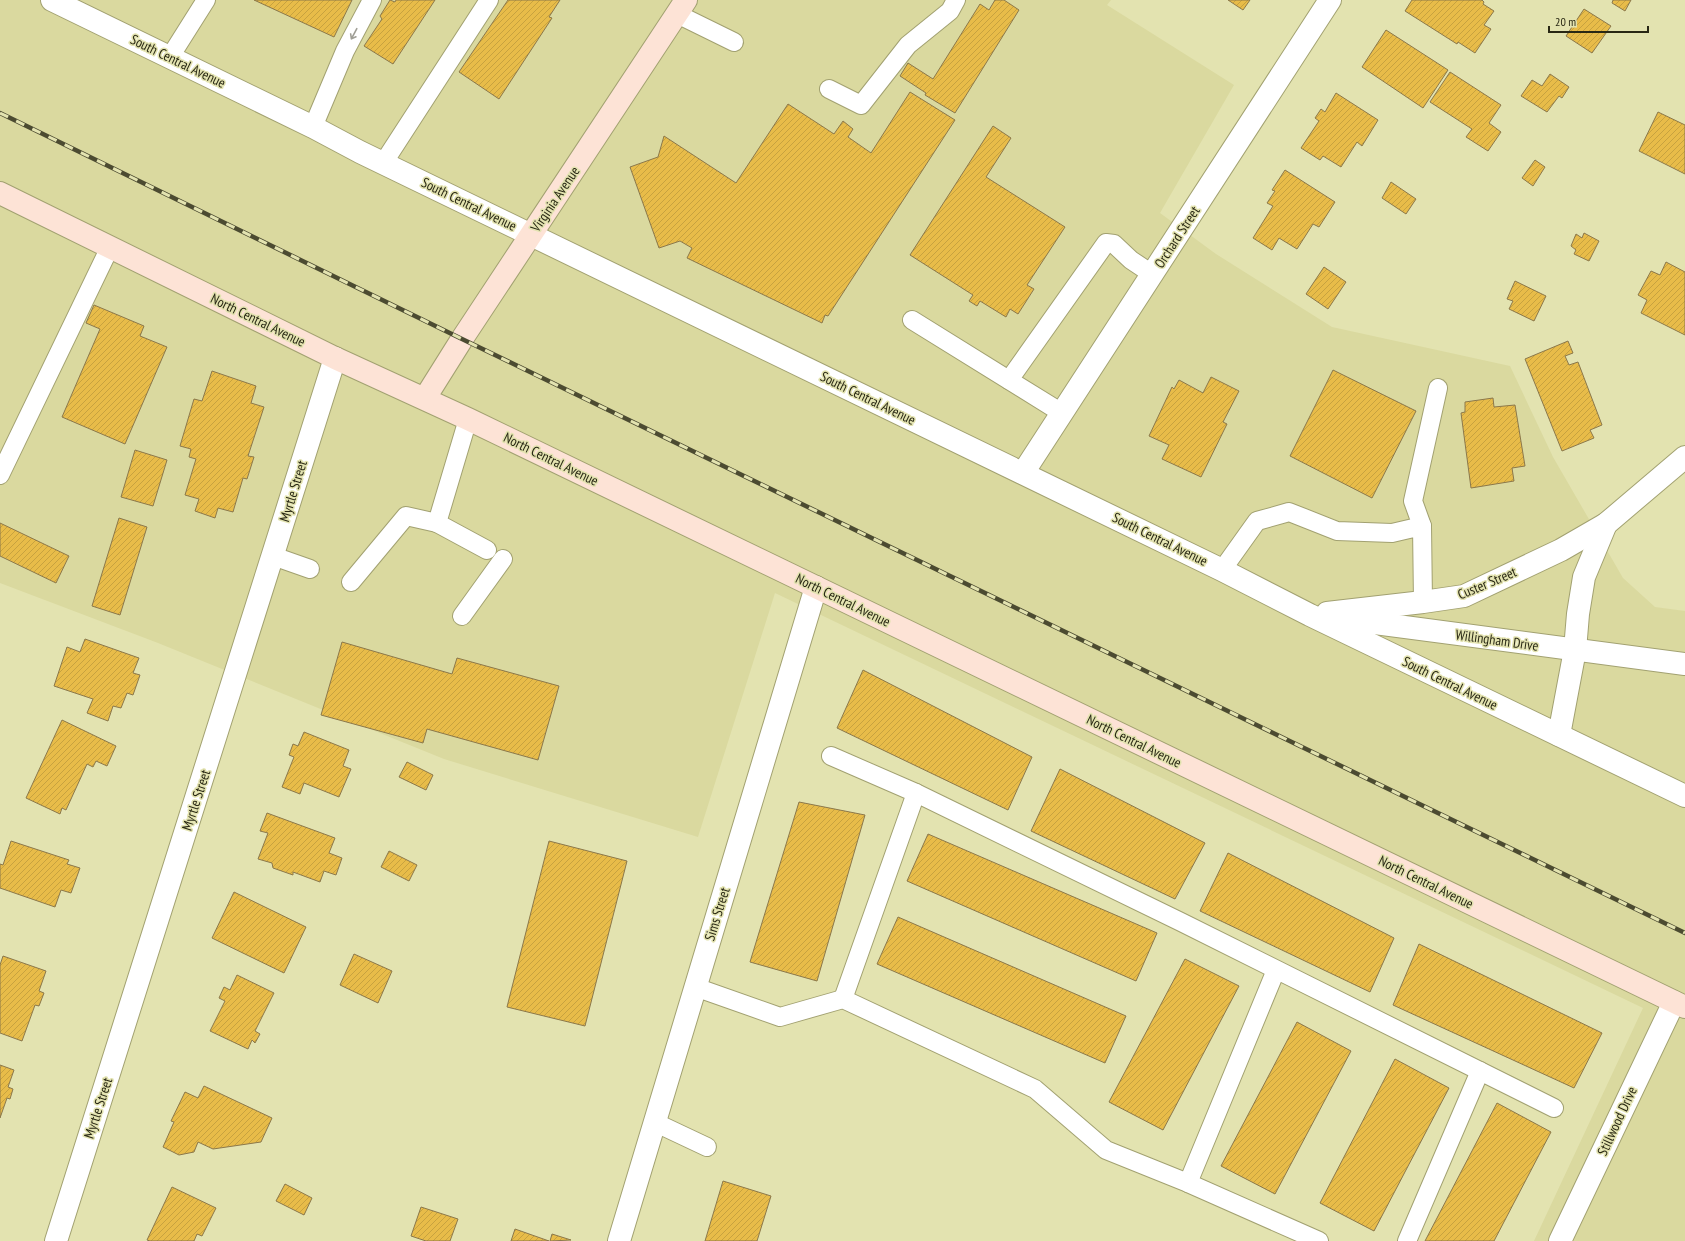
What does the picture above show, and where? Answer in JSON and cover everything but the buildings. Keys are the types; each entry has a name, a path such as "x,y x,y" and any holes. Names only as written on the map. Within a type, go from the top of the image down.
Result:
{"main road":[{"name":"Virginia Avenue","path":"425,398 462,339 681,7"},
{"name":"North Central Avenue","path":"0,193 335,358 425,398 1679,1004"}],"street":[{"name":"South Central Avenue","path":"52,0 1222,570 1310,615 1685,796"},
{"name":"Orchard Street","path":"1023,473 1330,0"},
{"name":"Myrtle Street","path":"56,1241 335,358"},
{"name":"Custer Street","path":"1310,615 1464,596 1561,550 1606,524 1685,457"},
{"name":"Custer Street","path":"1559,735 1575,650 1578,614 1584,577 1606,524"},
{"name":"Sims Street","path":"619,1241 816,587"},
{"name":"Willingham Drive","path":"1310,615 1685,664"},
{"name":"Stillwood Drive","path":"1560,1241 1679,1004"}],"lane":[{"path":"170,57 206,0"},
{"path":"313,127 345,51 372,0"},
{"path":"384,162 489,0"},
{"path":"829,89 861,105 908,45 950,11 956,0"},
{"path":"681,7 734,42"},
{"path":"1009,380 1106,243 1114,244 1131,260 1152,274"},
{"path":"0,475 110,247"},
{"path":"912,320 1062,413"},
{"path":"1423,602 1422,526 1413,501 1438,388"},
{"path":"437,524 468,419"},
{"path":"1222,570 1257,521 1289,512 1337,531 1392,533 1422,526"},
{"path":"350,582 406,516 437,524 487,550"},
{"path":"273,556 310,569"},
{"path":"462,616 503,559"},
{"path":"831,756 916,793 1554,1108"},
{"path":"844,999 916,793"},
{"path":"1188,1183 1276,970"},
{"path":"695,987 780,1017 844,999 1035,1089 1106,1150 1188,1183 1319,1241"},
{"path":"1407,1241 1480,1071"},
{"path":"654,1122 707,1147"}],"shaded area":[{"path":"0,0 1111,0 1107,5 1234,85 1160,213 1216,254 1332,327 1510,366 1553,457 1623,578 1655,607 1685,611 1685,1241 1534,1241 1643,1008 775,593 698,837 444,759 158,643 0,583"}],"railway":[{"path":"0,113 1685,933"}]}
